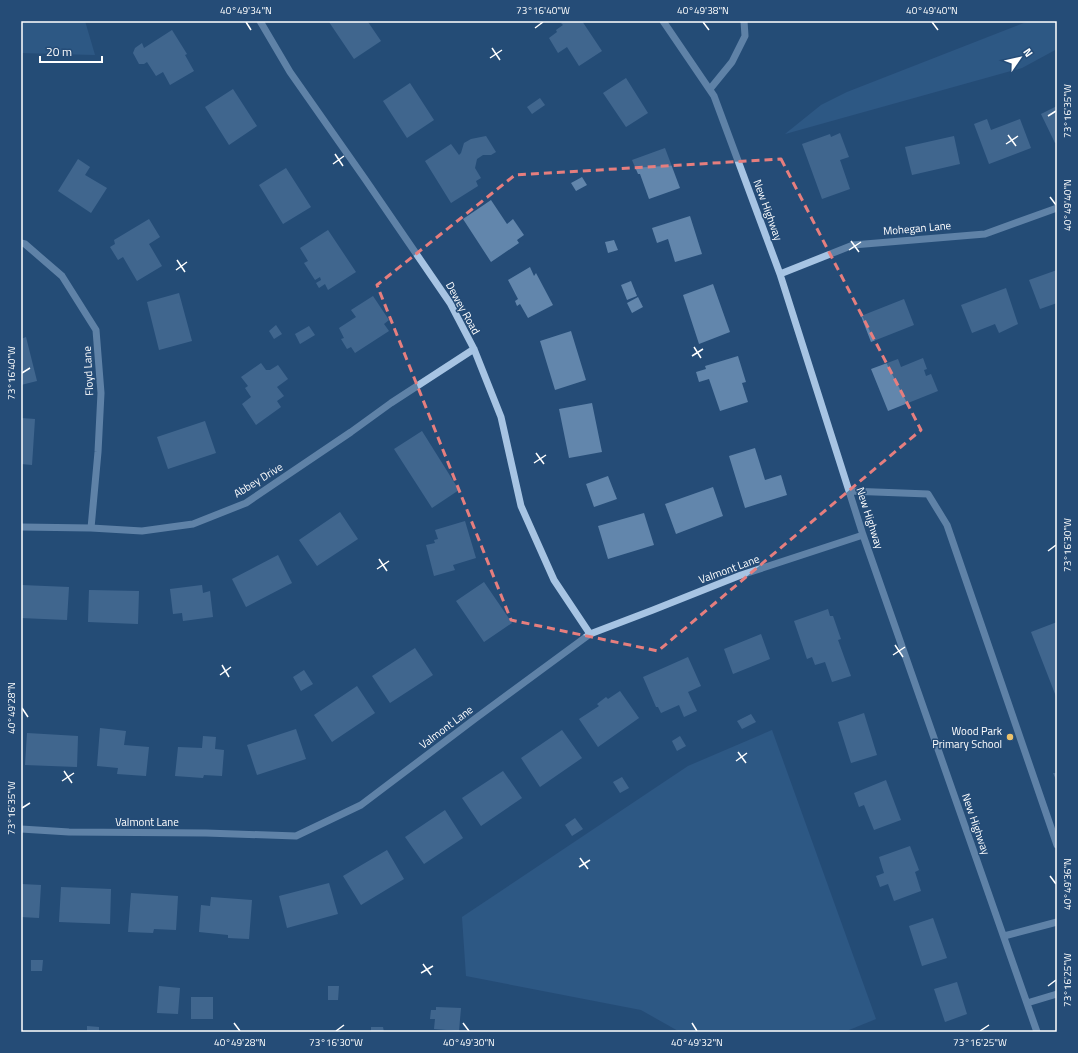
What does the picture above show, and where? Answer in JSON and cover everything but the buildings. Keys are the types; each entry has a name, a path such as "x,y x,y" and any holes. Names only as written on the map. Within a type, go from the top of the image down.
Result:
{"street":[{"name":"Dewey Road","path":"260,21 290,72 450,303 474,349 501,417 521,506 554,580 590,634"},
{"name":"New Highway","path":"663,21 714,96 780,274 863,535 1037,1032"},
{"path":"710,89 732,62 745,36 744,21"},
{"name":"Mohegan Lane","path":"780,274 853,245 985,234 1057,208"},
{"name":"Floyd Lane","path":"21,243 25,244 62,276 96,330 101,393 98,452 91,528"},
{"name":"Abbey Drive","path":"21,527 142,530 193,524 246,503 391,403 474,349"},
{"path":"849,491 928,494 947,525 1057,845"},
{"name":"Valmont Lane","path":"21,829 69,832 206,833 296,836 361,805 590,634 741,575 863,535"},
{"path":"1004,936 1057,922"},
{"path":"1027,1003 1057,994"}],"highlighted area":[{"path":"781,159 921,430 658,651 511,620 377,285 515,175"}],"shaded area":[{"path":"21,21 85,21 95,55 21,53"},
{"path":"1029,21 1057,21 1057,49 1022,68 785,134 821,105 847,92"},
{"path":"772,730 876,1019 844,1032 680,1032 641,1010 466,976 462,917 688,766"}],"place":[{"name":"Wood Park Primary School","path":"1010,737"}]}
